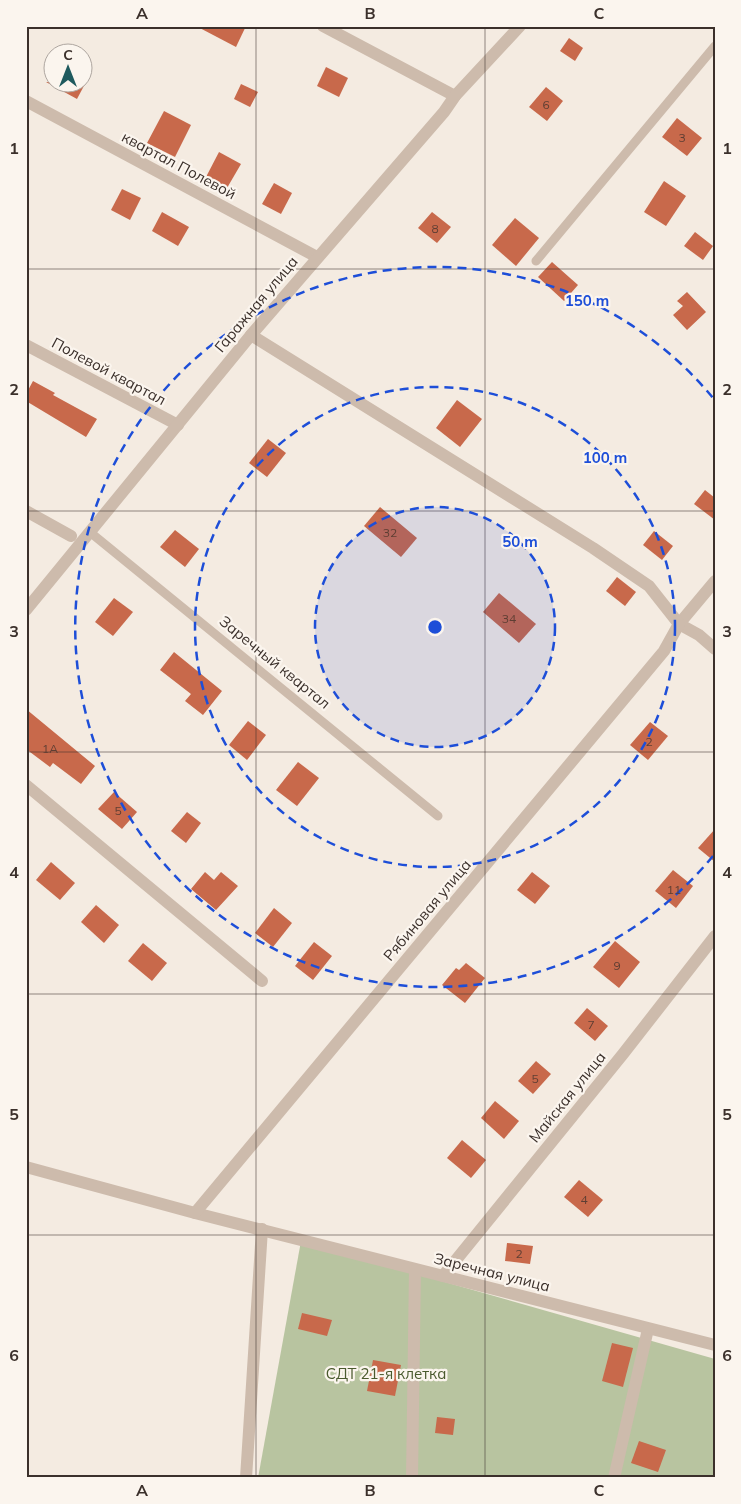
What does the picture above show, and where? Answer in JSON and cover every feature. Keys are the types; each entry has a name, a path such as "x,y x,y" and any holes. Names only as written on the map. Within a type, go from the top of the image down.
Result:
{"street":[{"path":"323,26 455,96"},
{"name":"Гаражная улица","path":"26,610 251,335 444,112 455,96 520,26"},
{"name":"квартал Полевой","path":"26,101 317,257"},
{"path":"251,335 593,548 649,586 679,624 699,635 715,649"},
{"name":"Полевой квартал","path":"26,345 178,425"},
{"path":"26,511 71,536"},
{"name":"Рябиновая улица","path":"195,1213 664,651 679,624 715,581"},
{"path":"26,786 262,981"},
{"name":"Майская улица","path":"443,1276 623,1054 715,936"},
{"name":"Заречная улица","path":"26,1166 195,1213 715,1345"},
{"path":"246,1478 262,1229"},
{"path":"412,1478 415,1270"},
{"path":"614,1478 648,1329"}],"lane":[{"path":"536,261 715,46"},
{"name":"Заречный квартал","path":"90,533 438,816"}],"green space":[{"name":"СДТ 21-я клетка","path":"301,1241 715,1359 715,1478 258,1478"}],"building":[{"path":"196,26 246,26 236,47"},
{"path":"569,38 583,48 575,61 560,51"},
{"path":"326,67 348,78 339,97 317,86"},
{"path":"241,84 258,92 250,107 234,99"},
{"path":"546,87 563,101 547,121 529,107"},
{"path":"64,92 81,92 77,99"},
{"path":"164,111 191,125 175,157 147,143"},
{"path":"677,118 702,138 687,156 662,137"},
{"path":"219,152 241,164 227,188 206,177"},
{"path":"664,181 686,196 666,226 644,212"},
{"path":"274,183 292,193 281,214 262,204"},
{"path":"122,189 141,198 130,220 111,210"},
{"path":"162,212 189,227 178,246 152,231"},
{"path":"432,212 451,227 437,243 418,228"},
{"path":"515,218 539,238 516,266 492,245"},
{"path":"695,232 713,246 703,260 684,246"},
{"path":"552,262 578,285 564,301 538,277"},
{"path":"687,292 706,312 687,330 673,315 683,306 677,301"},
{"path":"33,381 55,393 53,395 97,419 86,437 26,401 26,394"},
{"path":"457,400 482,419 460,447 436,428"},
{"path":"268,439 286,453 267,477 249,463"},
{"path":"705,490 715,498 715,520 694,504"},
{"path":"380,507 417,538 401,557 364,526"},
{"path":"175,530 199,549 185,567 160,547"},
{"path":"654,531 673,546 662,560 643,545"},
{"path":"617,577 636,592 625,606 606,591"},
{"path":"499,593 536,624 519,643 483,612"},
{"path":"114,598 133,612 113,636 95,622"},
{"path":"174,652 222,691 203,715 185,701 191,694 160,670"},
{"path":"26,709 95,766 81,784 53,763 50,767 26,749"},
{"path":"248,721 266,735 247,760 229,745"},
{"path":"650,722 668,736 648,760 630,745"},
{"path":"298,762 319,778 297,806 276,790"},
{"path":"114,792 137,812 122,829 98,809"},
{"path":"187,812 201,823 186,843 171,831"},
{"path":"715,829 715,862 698,848"},
{"path":"51,862 75,883 60,900 36,880"},
{"path":"673,870 693,886 676,908 655,891"},
{"path":"205,872 214,880 221,872 238,886 216,910 191,889"},
{"path":"532,872 550,886 535,904 517,890"},
{"path":"96,905 119,925 104,943 81,922"},
{"path":"274,908 292,923 273,947 255,933"},
{"path":"615,941 640,962 619,988 593,967"},
{"path":"314,942 332,956 313,980 295,966"},
{"path":"143,943 167,963 152,981 128,961"},
{"path":"466,963 485,978 465,1003 442,985 456,968 459,970"},
{"path":"587,1008 608,1026 595,1041 574,1023"},
{"path":"536,1061 551,1074 533,1094 518,1081"},
{"path":"495,1101 519,1121 504,1139 481,1118"},
{"path":"462,1140 486,1160 471,1178 447,1158"},
{"path":"579,1180 603,1200 588,1217 564,1197"},
{"path":"507,1243 533,1246 530,1264 505,1261"},
{"path":"302,1313 332,1320 327,1336 298,1329"},
{"path":"612,1343 633,1348 623,1387 602,1381"},
{"path":"373,1360 401,1365 395,1396 367,1391"},
{"path":"437,1417 455,1419 453,1435 435,1433"},
{"path":"639,1441 666,1450 658,1472 631,1463"}]}
